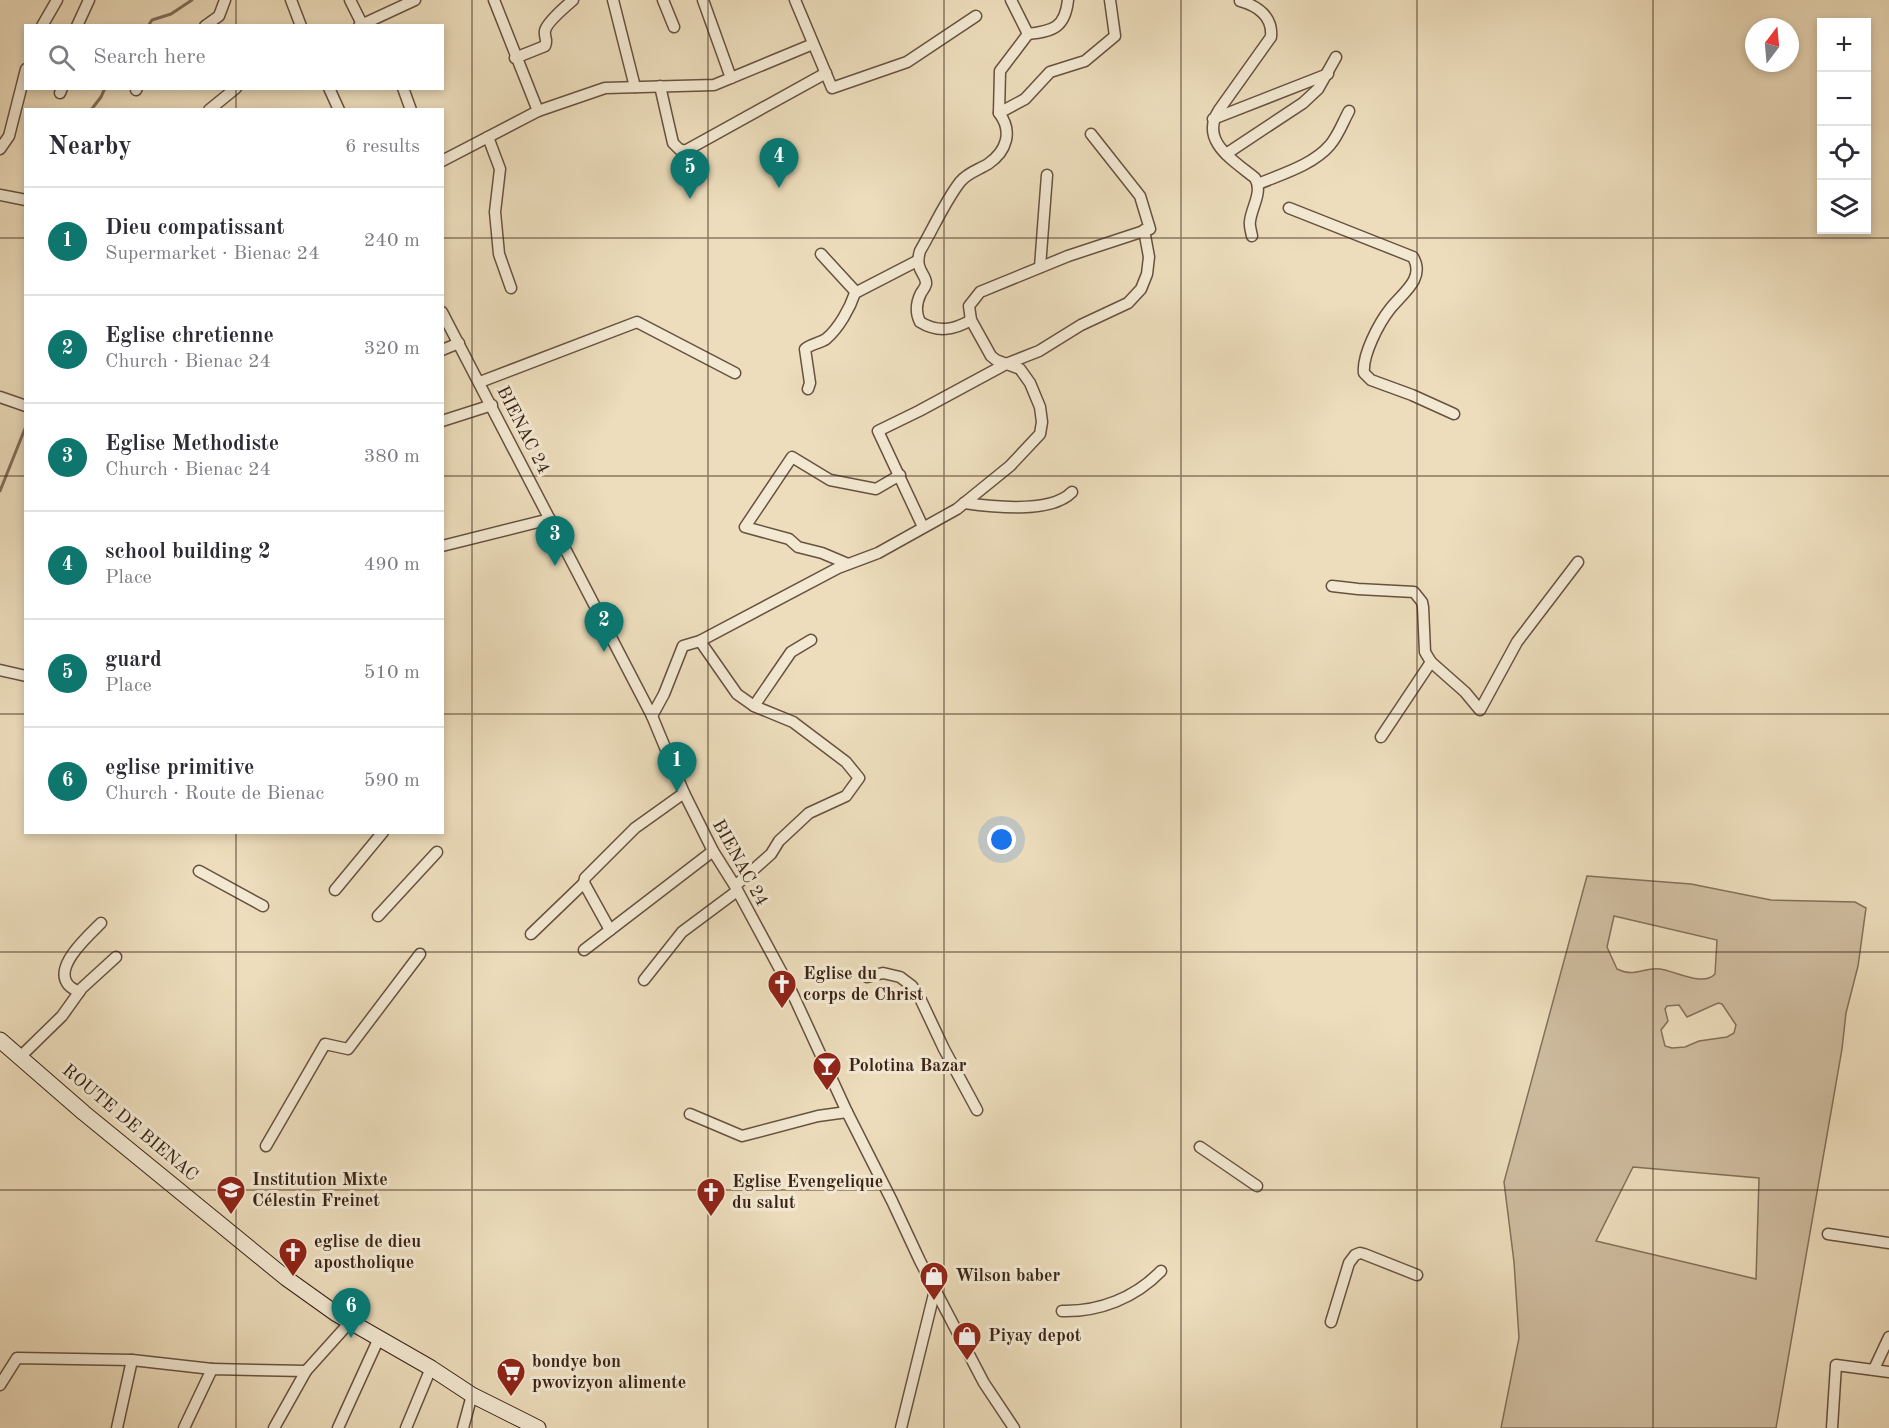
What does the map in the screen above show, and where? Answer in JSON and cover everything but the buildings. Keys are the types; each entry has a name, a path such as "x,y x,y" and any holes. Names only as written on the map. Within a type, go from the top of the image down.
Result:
{"main road":[{"name":"ROUTE DE BIENAC","path":"0,1040 84,1113 286,1278 350,1322 431,1368 472,1395 535,1427"}],"street":[{"path":"43,24 57,0"},
{"path":"77,24 89,0"},
{"path":"208,24 219,16 225,0"},
{"path":"291,0 300,24"},
{"path":"350,0 361,24"},
{"path":"363,24 415,0"},
{"path":"494,0 515,58 538,111"},
{"path":"515,58 545,46 547,26 573,0"},
{"path":"613,0 635,87"},
{"path":"663,0 674,27"},
{"path":"703,0 731,78"},
{"path":"795,0 832,88 907,62 976,16"},
{"path":"1011,0 1029,34"},
{"path":"971,320 940,330 920,322 916,314 917,304 926,280 918,268 917,261 920,251 962,179 992,161 1004,146 1008,128 999,113 1000,71 1029,34 1051,31 1059,25 1067,10 1068,0"},
{"path":"999,113 1025,99 1050,72 1085,61 1115,36 1110,0"},
{"path":"1240,1 1254,5 1263,12 1272,29 1271,37 1213,119 1212,128 1214,139 1226,153 1255,178 1258,184 1250,222 1252,236"},
{"path":"444,160 538,111 605,88 714,85 813,44"},
{"path":"1226,153 1302,103 1318,88 1336,57"},
{"path":"660,86 674,143 679,149 686,151 826,73"},
{"path":"1213,119 1328,74"},
{"path":"0,149 9,136 24,77"},
{"path":"211,108 234,90"},
{"path":"330,90 338,108"},
{"path":"404,90 410,108"},
{"path":"1258,184 1293,170 1323,152 1332,144 1349,111"},
{"path":"652,716 664,694 683,646 700,641 849,564 878,553 964,503 1010,466 1040,434 1042,422 1040,407 1030,383 1020,369 991,356 971,320 969,306 980,291 1068,256 1150,229 1140,196 1090,135"},
{"path":"488,137 500,169 495,212 499,254 511,288"},
{"path":"1040,267 1047,175"},
{"path":"0,195 24,200"},
{"path":"1289,208 1398,249 1413,257 1416,270 1414,280 1388,312 1366,353 1364,373 1371,380 1454,414"},
{"path":"923,527 878,431 1006,364 1039,351 1081,325 1128,303 1141,289 1147,274 1149,257 1144,230"},
{"path":"821,254 855,293"},
{"path":"808,389 810,383 804,349 825,340 834,331 855,293 917,261"},
{"name":"BIENAC 24","path":"444,316 652,716 684,793 712,851 736,888 789,986 847,1112 935,1290 984,1383 1014,1428"},
{"path":"480,382 637,322 735,373"},
{"path":"444,349 459,343"},
{"path":"0,397 24,405"},
{"path":"444,420 492,405"},
{"path":"849,564 822,553 798,547 789,540 745,527 792,457 830,480 866,488 876,489 900,476"},
{"path":"964,503 987,506 1047,505 1067,497 1072,492"},
{"path":"444,546 550,519"},
{"path":"1332,585 1358,590 1414,592 1422,602 1425,652 1431,662 1465,692 1480,710 1517,642 1578,561"},
{"path":"754,706 790,652 812,640"},
{"path":"644,980 681,932 736,888 771,854 779,841 809,813 846,796 859,778 846,762 793,722 754,706 737,694 700,641"},
{"path":"1382,737 1431,662"},
{"path":"0,670 24,676"},
{"path":"531,934 584,883 585,878 635,828 684,793"},
{"path":"335,890 381,834"},
{"path":"584,950 712,851"},
{"path":"378,916 437,852"},
{"path":"199,871 263,906"},
{"path":"584,883 610,930"},
{"path":"79,992 68,984 64,973 65,966 83,940 101,923"},
{"path":"266,1146 325,1044 348,1049 420,954"},
{"path":"20,1057 62,1016 79,992 116,957"},
{"path":"867,976 883,973 900,977 912,986 977,1110"},
{"path":"690,1114 742,1136 818,1116 847,1112"},
{"path":"1200,1147 1257,1186"},
{"path":"1828,1234 1889,1243"},
{"path":"1331,1322 1349,1263 1355,1255 1360,1253 1417,1275"},
{"path":"1062,1311 1089,1311 1123,1299 1148,1284 1161,1271"},
{"path":"901,1428 935,1290"},
{"path":"274,1428 306,1371 350,1322"},
{"path":"1874,1369 1889,1336"},
{"path":"338,1428 379,1338"},
{"path":"0,1385 17,1358 132,1360 212,1369 306,1371"},
{"path":"117,1428 132,1360"},
{"path":"1832,1428 1836,1365 1889,1372"},
{"path":"406,1428 431,1368"},
{"path":"184,1428 212,1369"},
{"path":"463,1428 472,1395"},
{"path":"1001,1428 1005,1414"}],"shaded area":[{"path":"1587,876 1691,884 1771,900 1855,902 1866,908 1858,966 1846,1013 1842,1049 1776,1428 1501,1428 1519,1338 1514,1262 1504,1182","holes":["1614,916 1717,940 1715,974 1710,978 1696,979 1660,969 1629,973 1617,969 1607,947","1718,1003 1722,1004 1736,1025 1734,1033 1727,1037 1699,1041 1685,1047 1665,1046 1661,1030 1668,1021 1665,1009 1667,1006 1679,1005 1687,1017","1633,1167 1759,1178 1756,1279 1596,1241"]}],"waterway":[{"path":"149,24 152,20 171,14 192,0"},
{"path":"93,108 104,90"},
{"path":"0,491 24,431"}],"place":[{"name":"school building 2","path":"779,188"},
{"name":"guard","path":"690,199"},
{"name":"Eglise Methodiste","path":"555,566"},
{"name":"Eglise chretienne","path":"604,652"},
{"name":"Dieu compatissant","path":"677,792"},
{"name":"Eglise du corps de Christ","path":"782,1010"},
{"name":"Polotina Bazar","path":"827,1092"},
{"name":"Institution Mixte Célestin Freinet","path":"231,1216"},
{"name":"Eglise Evengelique du salut","path":"711,1218"},
{"name":"eglise de dieu apostholique","path":"293,1278"},
{"name":"Wilson baber","path":"934,1302"},
{"name":"eglise primitive","path":"351,1338"},
{"name":"Piyay depot","path":"967,1362"},
{"name":"bondye bon pwovizyon alimente","path":"511,1398"}]}
